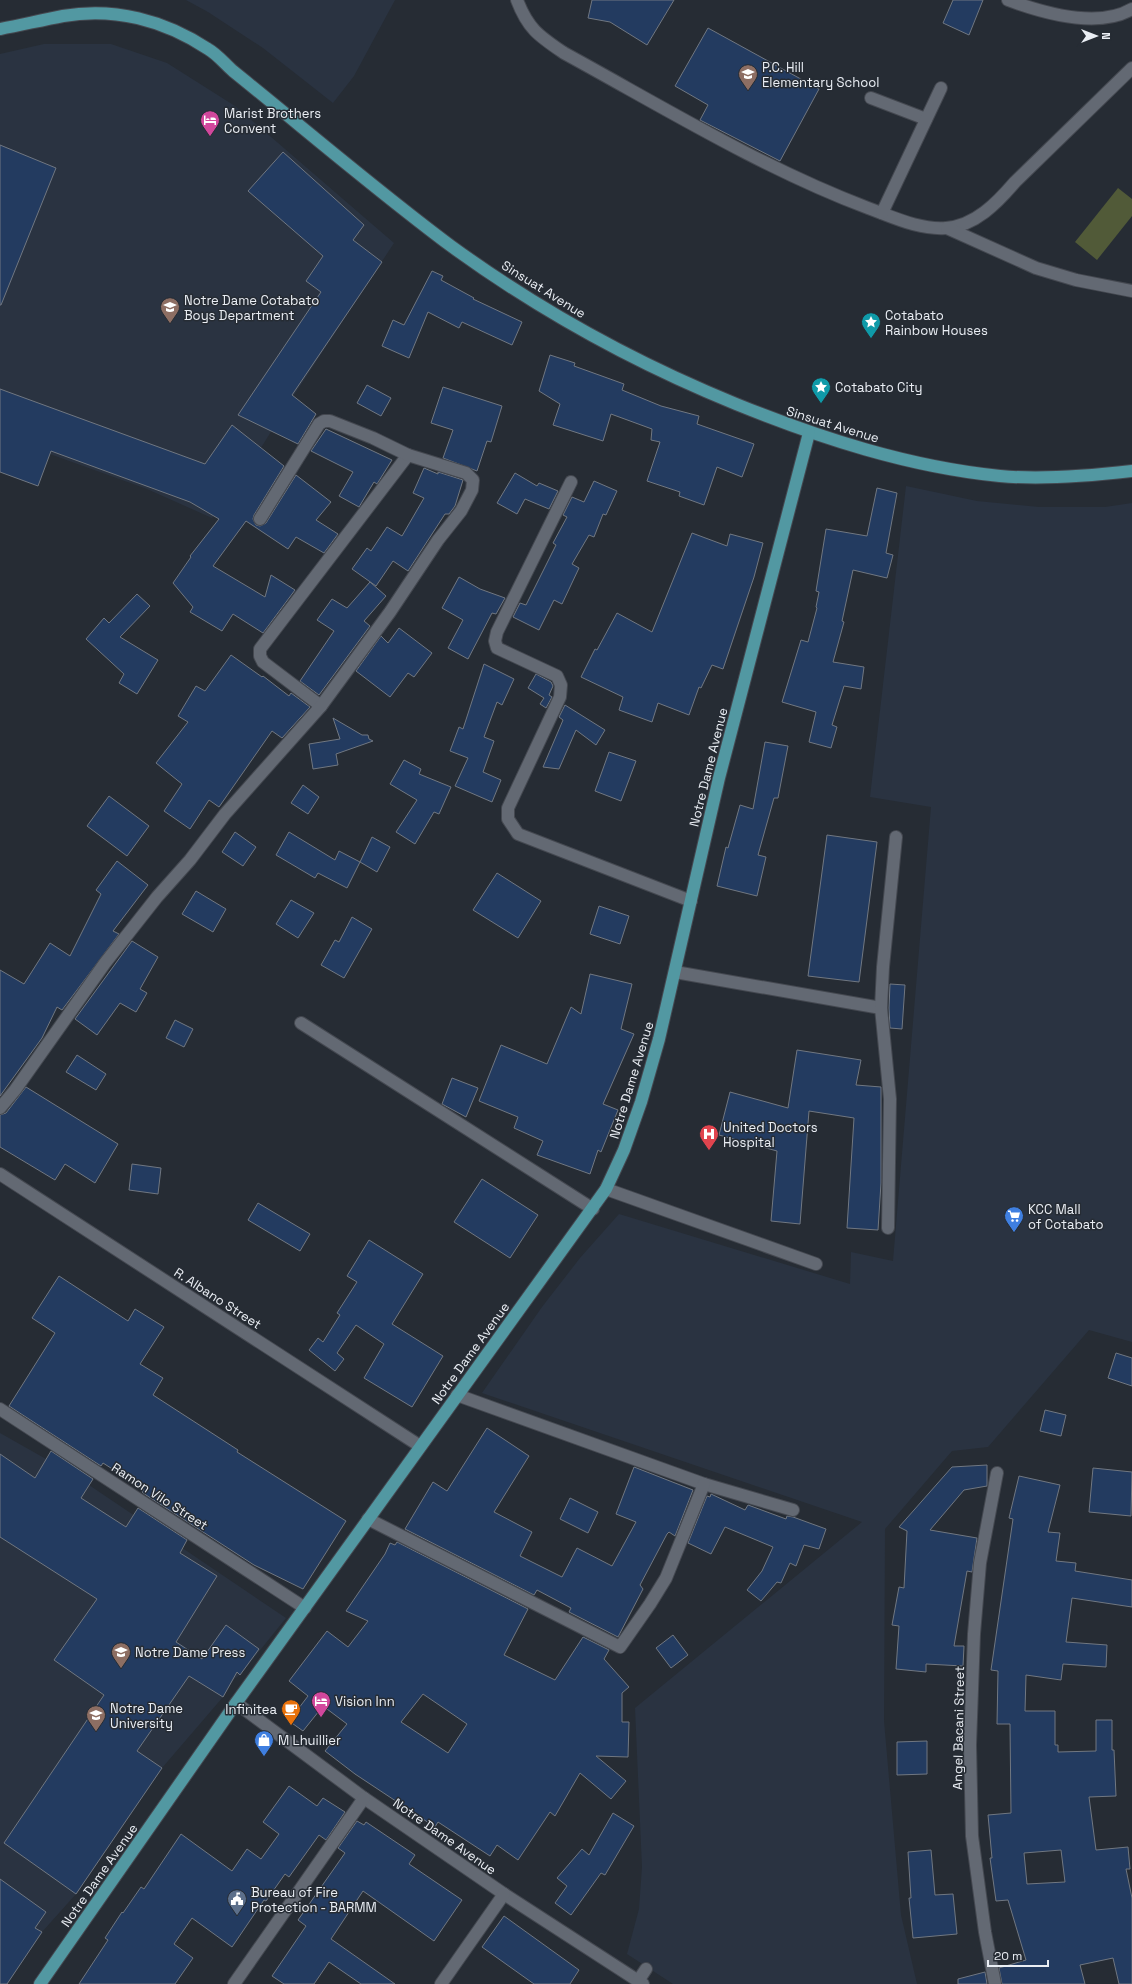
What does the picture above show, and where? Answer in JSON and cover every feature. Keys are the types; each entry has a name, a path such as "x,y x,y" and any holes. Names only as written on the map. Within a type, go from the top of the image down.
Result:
{"main road":[{"name":"Sinsuat Avenue","path":"0,29 64,16 107,13 140,18 169,27 208,49 386,195 452,246 517,290 615,348 661,371 702,390 809,433 854,447 967,472 1002,476 1085,476 1132,471"},
{"name":"Notre Dame Avenue","path":"40,1984 236,1703 606,1189 624,1150 641,1102 675,972 719,778 796,477 809,433"}],"street":[{"path":"517,0 524,19 540,37 564,53 799,179 843,199 911,224 947,228 1036,268 1076,280 1132,291"},
{"path":"1008,0 1043,12 1078,18 1102,18 1122,15 1132,9"},
{"path":"947,228 966,224 981,215 1000,199 1015,182 1132,68"},
{"path":"882,213 941,88"},
{"path":"871,98 926,119"},
{"path":"0,1108 15,1090 105,963 152,903 190,860 225,814 321,706 390,612 438,540 461,511 472,490 473,480 466,473 408,455 373,438 330,421 324,421 319,424 260,519"},
{"path":"321,706 264,662 260,656 260,649 408,455"},
{"path":"571,482 497,632 495,641 497,648 557,676 561,685 560,697 508,808 508,819 518,834 691,901"},
{"path":"888,1228 890,1099 881,1008 883,967 896,837"},
{"path":"675,972 881,1008"},
{"path":"301,1023 593,1209"},
{"name":"R. Albano Street","path":"0,1174 420,1446"},
{"path":"606,1189 816,1264"},
{"path":"457,1395 704,1484 793,1510"},
{"name":"Ramon Vilo Street","path":"0,1408 305,1608"},
{"name":"Angel Bacani Street","path":"995,1984 985,1932 972,1836 970,1745 974,1634 979,1579 997,1473"},
{"path":"368,1519 620,1647 666,1578 704,1484"},
{"name":"Notre Dame Avenue","path":"236,1703 364,1798 504,1894 640,1982"},
{"path":"234,1984 364,1798"},
{"path":"442,1984 504,1894"},
{"path":"640,1982 646,1969"}],"shaded area":[{"path":"186,0 395,0 354,76 333,103 263,48 208,12"},
{"name":"Notre Dame Cotabato Boys Department","path":"44,44 111,44 167,63 235,106 394,243 287,406 244,475 212,518 147,489 0,436 0,54"},
{"name":"KCC Mall of Cotabato","path":"906,486 977,501 1039,507 1105,507 1132,503 1132,1342 1089,1330 988,1447 952,1451 885,1529 884,1721 901,1915 917,1984 673,1984 627,1954 639,1909 642,1867 635,1708 862,1522 482,1393 542,1307 580,1258 619,1214 850,1284 851,1252 893,1261 931,807 870,797"},
{"name":"Notre Dame University","path":"0,1433 89,1485 286,1618 240,1675 234,1679 223,1697 162,1768 76,1894 42,1932 7,1984 0,1984"}],"green space":[{"path":"1118,188 1132,199 1132,216 1097,260 1075,242"}],"building":[{"path":"592,0 674,0 647,45 610,22 588,18"},
{"path":"953,0 983,0 969,35 943,23"},
{"path":"708,28 819,89 780,161 700,120 708,105 675,86"},
{"path":"0,145 56,168 1,305 0,305"},
{"path":"283,152 364,225 353,240 382,262 292,395 316,414 298,444 238,415 321,292 306,281 323,256 248,191"},
{"path":"432,271 443,276 441,280 474,298 473,299 522,322 512,345 462,322 459,328 428,312 409,358 382,346 393,320 404,325"},
{"path":"550,355 575,363 574,366 624,384 622,390 661,406 699,416 697,424 754,444 742,477 717,467 704,505 679,496 680,492 647,481 660,442 651,440 652,429 611,414 603,441 553,425 560,404 539,391"},
{"path":"367,385 391,398 381,416 357,403"},
{"path":"443,387 502,406 491,442 487,441 477,471 443,458 453,430 431,423"},
{"path":"0,389 205,464 232,425 284,466 254,515 253,519 256,525 260,526 266,523 296,475 331,502 316,520 338,534 324,553 296,537 288,549 246,521 213,566 265,597 271,575 295,590 263,633 233,614 222,631 190,612 193,607 173,583 191,557 190,556 219,519 190,502 51,451 38,486 0,472"},
{"path":"326,429 392,460 377,484 374,482 359,507 339,496 353,472 311,451"},
{"path":"424,468 438,474 438,472 463,480 455,506 449,514 445,514 408,571 393,561 376,586 352,569 367,548 371,551 387,527 402,536 424,498 413,493"},
{"path":"515,473 537,486 539,483 558,491 549,509 525,499 517,514 497,503"},
{"path":"594,481 617,491 606,515 603,514 594,537 589,535 572,564 579,568 562,604 554,600 539,630 513,617 520,603 526,605 556,545 553,543 567,517 563,515 572,497 584,502"},
{"path":"877,488 897,493 886,553 893,555 887,578 853,570 842,621 844,622 833,662 864,667 861,689 844,686 832,725 837,727 831,748 809,742 816,712 782,702 801,640 808,642 817,608 819,592 816,591 826,529 867,536"},
{"path":"692,533 727,546 730,534 763,543 754,577 723,669 712,665 701,688 699,687 689,715 658,703 652,722 619,710 623,697 581,677 595,649 597,650 617,613 652,632"},
{"path":"459,577 480,589 505,598 496,614 492,613 468,659 448,648 463,620 442,608"},
{"path":"370,582 386,596 364,621 370,626 319,695 300,681 334,631 317,620 332,599 347,608"},
{"path":"137,594 150,606 120,637 158,660 137,694 119,683 124,674 86,639 104,618 109,623"},
{"path":"399,628 432,653 414,677 408,673 390,697 356,671 381,636 388,643"},
{"path":"231,655 262,677 263,676 289,696 291,693 310,707 282,738 272,731 219,807 209,800 190,829 164,811 182,784 156,763 188,722 178,716 196,686 205,691"},
{"path":"484,664 514,679 502,705 497,702 484,737 494,741 483,772 501,780 492,802 455,786 468,758 450,751 459,727 463,729"},
{"path":"536,674 551,682 553,686 549,695 552,697 546,708 540,704 544,698 528,688"},
{"path":"565,705 605,730 596,745 576,730 559,769 543,767 563,720 559,717"},
{"path":"333,718 362,735 368,735 369,739 373,741 336,754 338,765 313,769 309,744 340,739"},
{"path":"765,742 788,746 778,798 774,798 758,855 766,857 757,896 717,886 726,847 728,848 740,805 753,809"},
{"path":"609,752 636,761 621,801 595,791"},
{"path":"404,760 421,769 419,774 451,787 439,814 434,812 415,844 396,832 417,800 390,784"},
{"path":"303,785 319,797 308,814 291,803"},
{"path":"109,796 149,826 127,856 87,826"},
{"path":"235,832 256,847 243,866 222,852"},
{"path":"289,832 335,860 339,851 360,862 347,888 318,873 315,878 276,855"},
{"path":"827,835 877,842 859,982 808,976"},
{"path":"372,837 390,847 377,872 360,862"},
{"path":"117,861 148,885 113,931 119,934 62,1010 57,1007 42,1038 0,1096 0,970 24,984 50,943 70,956 101,894 96,890"},
{"path":"497,873 541,901 518,938 473,910"},
{"path":"196,891 226,909 213,932 182,914"},
{"path":"291,900 314,913 298,938 276,924"},
{"path":"599,906 629,916 620,944 590,934"},
{"path":"352,917 372,929 344,978 321,965 335,940 339,942"},
{"path":"132,941 158,957 140,989 147,993 136,1012 120,1003 97,1035 75,1019"},
{"path":"590,974 632,984 621,1029 634,1034 603,1104 618,1110 601,1152 598,1150 590,1174 537,1155 543,1141 514,1128 518,1117 479,1101 501,1045 547,1064 571,1007 581,1014"},
{"path":"890,984 905,985 902,1029 890,1028"},
{"path":"175,1020 193,1029 184,1047 166,1038"},
{"path":"797,1050 861,1060 856,1085 881,1087 881,1183 878,1230 847,1228 854,1118 809,1111 800,1224 771,1221 777,1151 719,1135 730,1092 788,1108"},
{"path":"77,1055 106,1074 96,1090 66,1072"},
{"path":"452,1078 478,1088 466,1117 442,1104"},
{"path":"26,1087 118,1144 95,1183 65,1164 55,1180 0,1147 0,1115 6,1113"},
{"path":"132,1164 161,1168 158,1194 129,1190"},
{"path":"482,1179 538,1215 510,1258 454,1222"},
{"path":"258,1203 310,1234 300,1251 248,1220"},
{"path":"369,1240 423,1274 392,1324 443,1356 412,1407 364,1378 384,1344 356,1325 337,1353 344,1359 335,1371 309,1350 318,1338 323,1342 340,1315 337,1313 357,1282 347,1276"},
{"path":"59,1276 128,1321 135,1309 164,1327 140,1364 163,1378 153,1395 238,1450 237,1452 346,1521 303,1589 254,1565 146,1495 142,1492 144,1489 103,1463 101,1466 9,1406 55,1333 32,1318"},
{"path":"1116,1353 1132,1358 1132,1386 1108,1378"},
{"path":"1045,1410 1066,1415 1061,1436 1040,1431"},
{"path":"487,1428 529,1456 494,1512 532,1532 520,1556 562,1577 577,1548 612,1566 636,1522 616,1514 634,1467 693,1490 675,1536 669,1532 667,1534 640,1585 643,1589 618,1637 569,1612 571,1608 537,1590 534,1595 405,1529 433,1482 447,1491"},
{"path":"51,1451 93,1479 81,1498 126,1527 138,1508 187,1540 180,1553 217,1576 176,1642 202,1659 226,1625 259,1649 240,1675 237,1672 223,1697 189,1676 137,1751 162,1768 76,1894 4,1843 104,1695 54,1660 97,1599 0,1537 0,1454 35,1478"},
{"path":"987,1465 987,1486 964,1490 930,1530 977,1538 972,1572 967,1571 954,1646 964,1646 963,1666 926,1664 926,1672 896,1669 899,1626 892,1625 899,1587 904,1588 907,1531 899,1527 952,1467"},
{"path":"1093,1468 1132,1472 1131,1516 1089,1512"},
{"path":"1019,1476 1060,1485 1048,1532 1060,1533 1056,1561 1076,1563 1075,1571 1132,1580 1132,1607 1072,1598 1066,1642 1107,1645 1106,1667 1063,1664 1061,1680 1026,1675 1025,1711 1055,1711 1055,1745 1058,1745 1058,1752 1096,1751 1096,1720 1112,1720 1112,1750 1114,1750 1116,1796 1089,1797 1096,1850 1128,1847 1130,1869 1126,1869 1132,1898 1132,1984 1119,1984 1113,1958 1080,1965 1085,1984 1002,1984 999,1968 1026,1960 1008,1900 996,1901 990,1858 992,1858 988,1815 1011,1813 1010,1724 997,1724 998,1671 991,1670 1013,1519 1009,1518","holes":["1061,1850 1065,1882 1027,1884 1024,1853"]},
{"path":"711,1494 745,1510 748,1505 786,1519 787,1516 793,1517 826,1529 819,1549 804,1545 796,1566 790,1563 781,1583 777,1582 761,1601 747,1590 762,1571 773,1547 725,1527 711,1554 688,1543 707,1496 710,1497"},
{"path":"570,1498 598,1512 588,1533 560,1519"},
{"path":"397,1542 528,1609 504,1655 555,1680 583,1637 609,1650 604,1659 629,1687 622,1693 622,1722 629,1722 628,1757 596,1756 626,1781 611,1799 580,1773 555,1816 550,1812 518,1860 497,1845 490,1856 438,1822 435,1827 355,1774 325,1751 347,1724 323,1706 303,1731 289,1721 308,1696 289,1681 327,1631 348,1647 368,1621 346,1611 385,1554 390,1543 395,1545","holes":["423,1694 467,1724 448,1753 401,1722"]},
{"path":"673,1635 688,1655 671,1668 656,1648"},
{"path":"927,1741 927,1774 897,1775 897,1742"},
{"path":"289,1786 317,1806 323,1798 345,1812 326,1840 319,1835 289,1877 285,1874 266,1901 264,1900 232,1947 192,1918 174,1944 193,1958 175,1984 79,1984 108,1940 105,1938 122,1912 123,1913 141,1887 144,1889 181,1834 232,1871 247,1849 261,1859 279,1834 263,1822"},
{"path":"613,1813 634,1826 605,1875 601,1873 571,1915 555,1903 567,1886 557,1878 582,1849 589,1855"},
{"path":"357,1821 364,1825 366,1822 415,1855 409,1864 462,1900 434,1941 363,1891 331,1939 395,1984 361,1984 329,1962 314,1984 284,1984 272,1976 306,1926 298,1920 345,1853 338,1848"},
{"path":"931,1850 935,1895 953,1894 957,1934 913,1938 909,1898 911,1898 908,1852"},
{"path":"0,1879 46,1912 35,1928 42,1932 7,1984 0,1984"},
{"path":"504,1916 579,1970 570,1984 534,1984 482,1947"},
{"path":"985,1972 987,1984 958,1984 958,1979"}],"place":[{"name":"P.C. Hill Elementary School","path":"748,91"},
{"name":"Marist Brothers Convent","path":"210,137"},
{"name":"Notre Dame Cotabato Boys Department","path":"170,324"},
{"name":"Cotabato Rainbow Houses","path":"871,339"},
{"name":"Cotabato City","path":"821,404"},
{"name":"United Doctors Hospital","path":"709,1151"},
{"name":"KCC Mall of Cotabato","path":"1014,1233"},
{"name":"Notre Dame Press","path":"121,1669"},
{"name":"Vision Inn","path":"321,1718"},
{"name":"Infinitea","path":"291,1726"},
{"name":"Notre Dame University","path":"96,1732"},
{"name":"M Lhuillier","path":"264,1757"},
{"name":"Bureau of Fire Protection - BARMM","path":"237,1916"}]}
